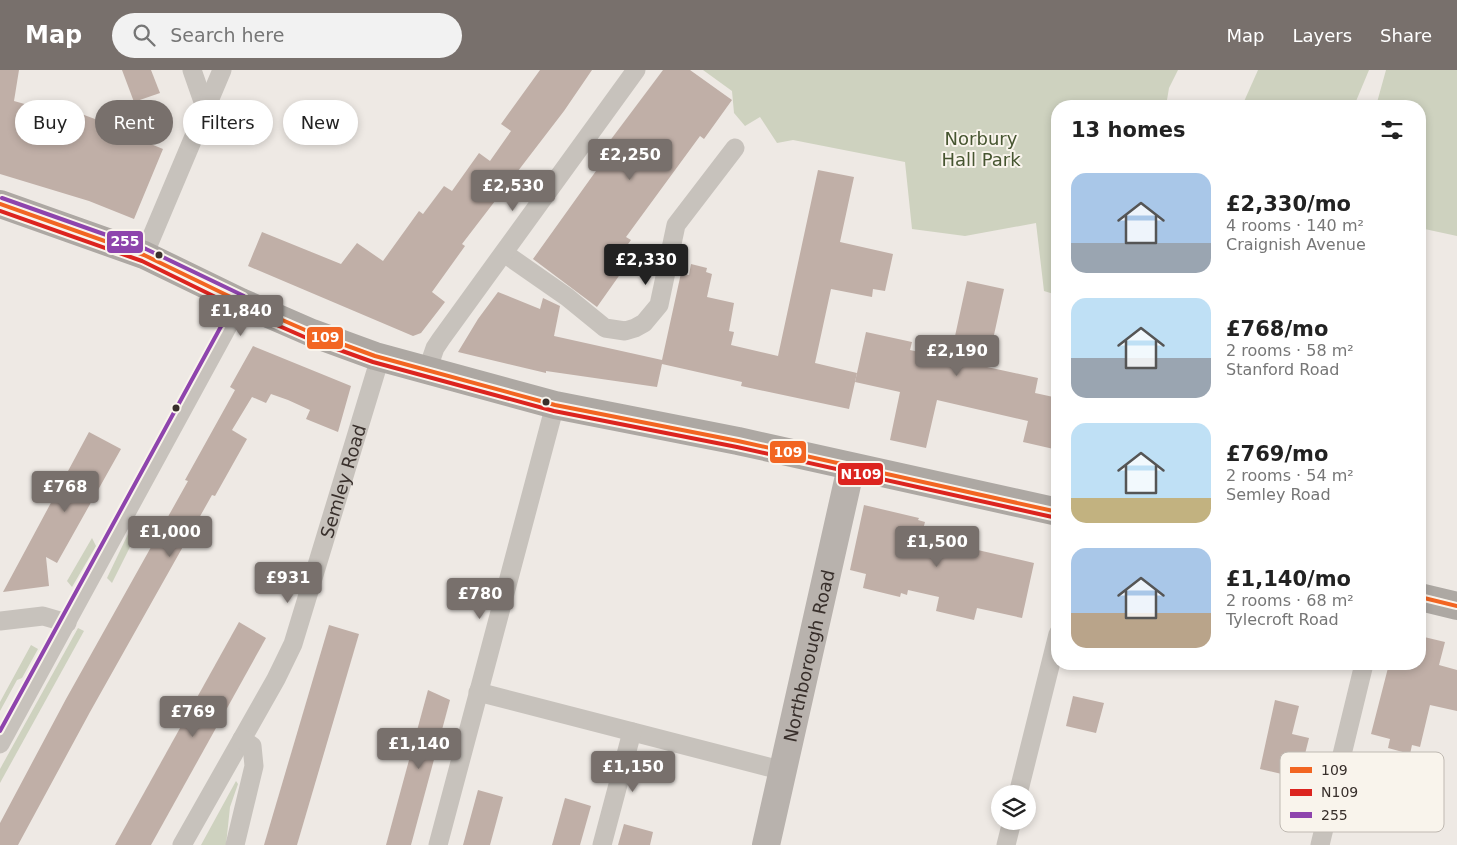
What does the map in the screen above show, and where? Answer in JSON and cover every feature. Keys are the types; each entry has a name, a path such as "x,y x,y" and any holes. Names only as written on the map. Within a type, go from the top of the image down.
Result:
{"highway":[{"path":"0,204 144,255 240,302 312,333 380,358 555,404 738,441 1051,510"},
{"path":"1426,598 1457,606"}],"street":[{"path":"192,70 202,100"},
{"path":"210,100 222,70"},
{"path":"427,371 440,339 636,70"},
{"path":"144,255 191,145"},
{"path":"504,253 567,297 605,328 625,331 635,328 644,323 659,305 676,225 735,148"},
{"path":"0,744 240,302"},
{"name":"Semley Road","path":"182,845 293,644 380,358"},
{"path":"438,845 555,404"},
{"name":"Northborough Road","path":"766,845 851,467"},
{"path":"0,621 49,616 67,623"},
{"path":"1020,785 1051,662"},
{"path":"1343,752 1363,670"},
{"path":"478,692 784,771"},
{"path":"602,845 632,732"},
{"path":"235,845 254,766 252,746 242,739"},
{"path":"1006,845 1010,830"},
{"path":"1320,845 1323,832"}],"green space":[{"name":"Norbury Hall Park","path":"703,70 1178,70 1169,88 1167,100 1051,100 1051,293 1044,291 1036,223 965,236 912,229 905,162 793,140 777,143 760,117 745,126 734,113 732,91"},
{"path":"1258,70 1369,70 1356,100 1245,100"},
{"path":"1386,70 1457,70 1457,236 1426,229 1426,100 1378,100"},
{"path":"129,532 135,537 112,583 107,578"},
{"path":"92,538 96,546 72,587 67,581"},
{"path":"78,628 84,631 0,783 0,769"},
{"path":"31,645 38,649 22,678 17,680 0,711 0,702"},
{"path":"236,781 238,784 230,807 226,845 201,845"}],"building":[{"path":"0,70 19,70 14,101 15,145 85,145 85,115 95,119 95,145 153,145 163,149 134,219 89,201 0,174"},
{"path":"122,70 151,70 160,93 140,100 133,100"},
{"path":"540,70 592,70 564,111 462,244 465,246 432,292 445,302 421,333 413,336 248,266 262,232 341,264 357,243 383,261 419,211 423,214 444,186 452,191 479,153 490,161 511,131 501,124"},
{"path":"663,70 690,70 732,100 704,139 700,136 626,237 631,240 612,266 621,273 597,307 533,259 611,150 606,146"},
{"path":"818,170 854,177 840,242 893,254 885,291 873,289 872,297 831,289 815,363 857,373 849,409 741,386 742,382 662,364 657,387 546,371 546,373 458,352 478,319 498,292 540,309 543,298 560,306 554,336 662,360 681,273 689,275 691,264 707,268 706,272 712,274 707,297 734,303 729,331 734,332 731,345 778,356"},
{"path":"967,281 1004,289 987,367 1038,378 1035,393 1051,396 1051,448 1023,442 1028,421 937,400 926,448 890,440 900,392 855,382 866,332 912,342 910,350 950,359"},
{"path":"253,346 351,386 338,432 306,419 310,410 288,400 271,394 266,403 252,397 232,430 247,439 215,496 212,495 90,712 18,845 0,845 0,823 66,699 188,481 185,480 235,390 230,387"},
{"path":"89,432 121,449 57,563 46,557 49,586 3,592"},
{"path":"864,505 919,518 918,520 925,522 921,537 1034,563 1022,618 977,608 974,620 936,611 939,597 908,590 907,595 901,593 900,597 863,588 866,574 850,570"},
{"path":"239,622 266,638 151,845 115,845"},
{"path":"329,625 359,634 297,845 264,845"},
{"path":"1426,637 1445,642 1439,665 1457,670 1457,711 1430,705 1420,747 1412,745 1410,752 1388,748 1390,739 1371,734 1387,670 1426,670"},
{"path":"428,690 450,700 411,845 386,845"},
{"path":"1073,696 1104,703 1096,733 1066,726"},
{"path":"1275,700 1299,706 1292,734 1309,738 1306,752 1280,752 1280,774 1260,769"},
{"path":"478,790 503,797 490,845 463,845"},
{"path":"565,798 591,806 580,845 552,845"},
{"path":"624,824 653,832 650,845 618,845"}],"transit line":[{"name":"255","path":"2,198 146,249 244,296"},
{"name":"109","path":"0,204 144,255 241,302 312,333 375,356 555,405 738,441 1051,510"},
{"name":"N109","path":"0,211 142,261 238,308 309,339 373,362 554,411 737,447 1051,517"},
{"name":"255","path":"0,731 236,299"},
{"name":"109","path":"1426,598 1457,606"}]}
